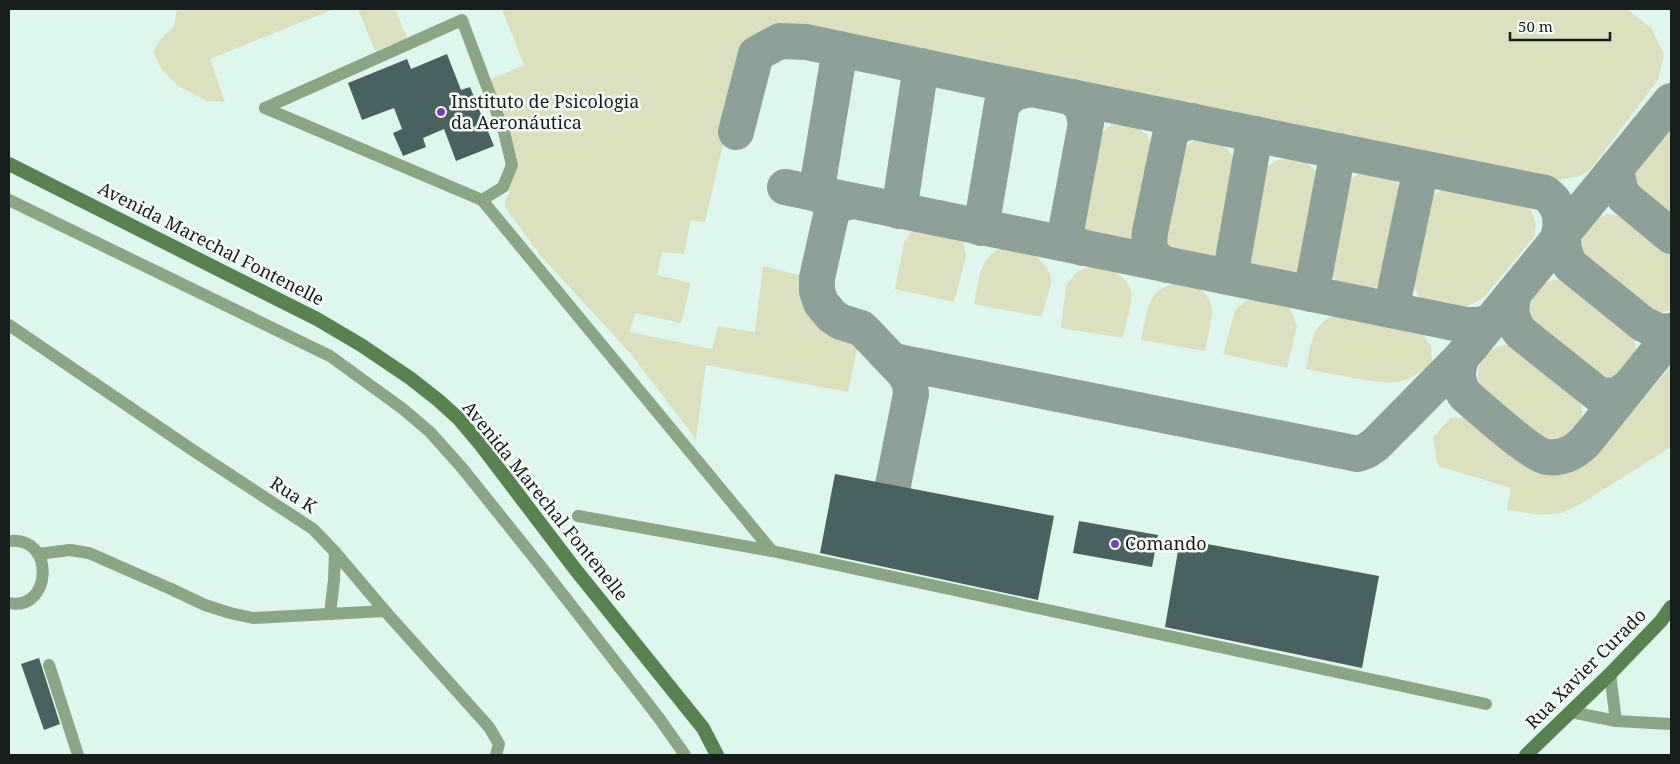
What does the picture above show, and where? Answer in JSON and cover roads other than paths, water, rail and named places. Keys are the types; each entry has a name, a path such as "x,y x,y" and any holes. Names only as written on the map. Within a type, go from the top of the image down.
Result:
{"main road":[{"name":"Avenida Marechal Fontenelle","path":"9,164 317,319 362,345 438,400 458,418 480,444 575,568 704,728 717,755"},
{"name":"Rua Xavier Curado","path":"1526,755 1610,674 1661,621 1671,607"}],"street":[{"path":"482,200 503,186 512,165 504,132 462,20 266,108 482,200 772,551"},
{"path":"9,200 330,356 403,409 430,432 463,469 659,718 685,755"},
{"name":"Rua K","path":"9,325 191,449 313,529 336,552 385,611 489,727 498,744 496,755"},
{"path":"578,516 772,551 1486,704"},
{"path":"9,541 16,540 30,546 38,554 44,570 42,582 36,594 25,601 9,603"},
{"path":"38,554 70,550 89,553 206,606 230,614 253,618 385,611"},
{"path":"330,614 336,552"},
{"path":"49,666 78,755"},
{"path":"1610,674 1616,721"},
{"path":"1571,712 1616,721 1671,724"}],"place":[{"name":"Instituto de Psicologia da Aeronáutica","path":"441,112"},
{"name":"Comando","path":"1115,544"}]}
